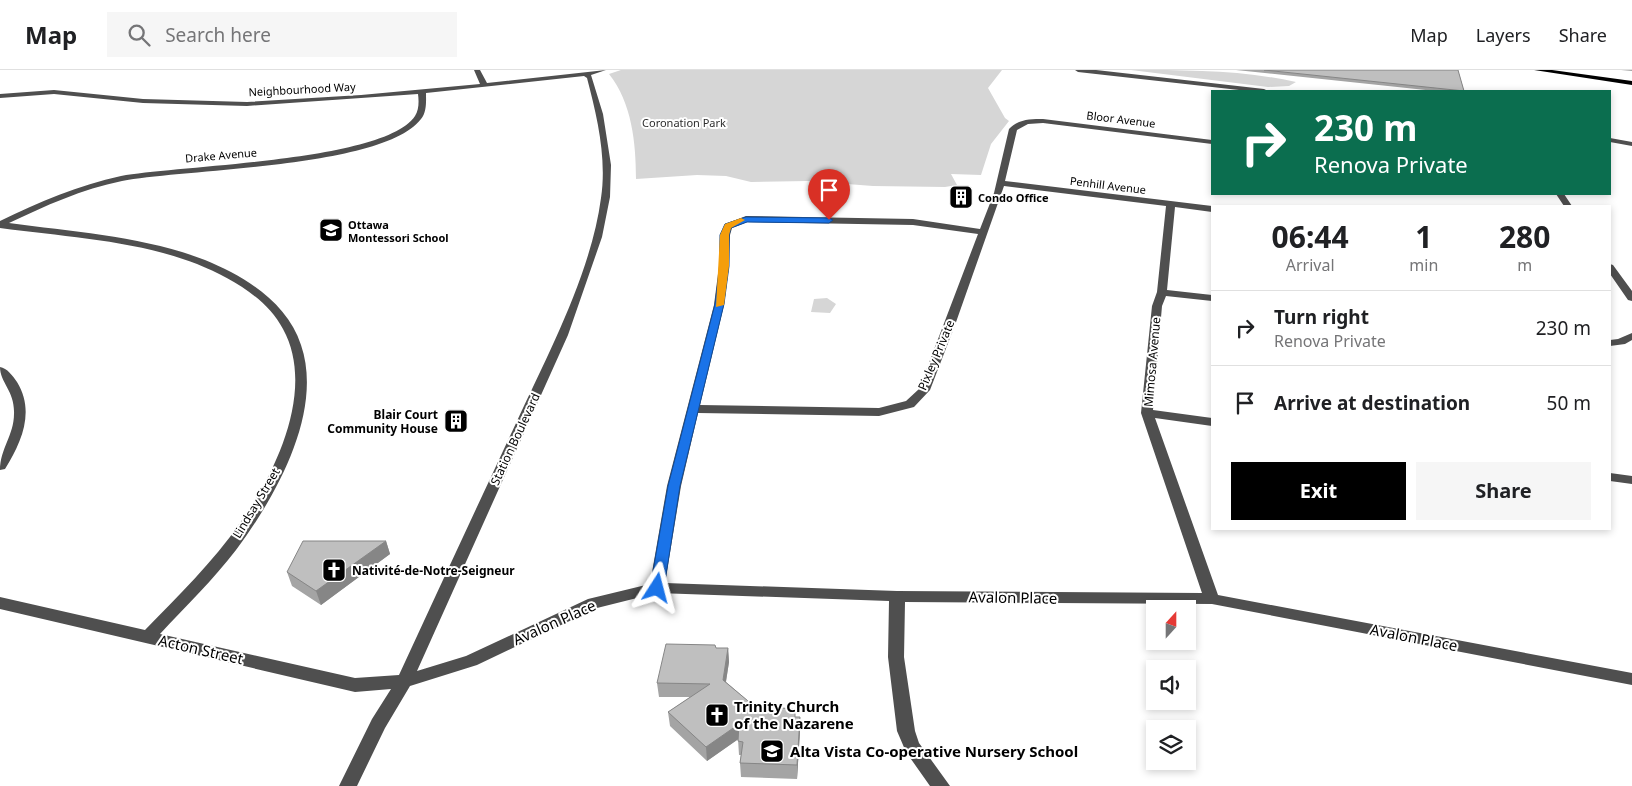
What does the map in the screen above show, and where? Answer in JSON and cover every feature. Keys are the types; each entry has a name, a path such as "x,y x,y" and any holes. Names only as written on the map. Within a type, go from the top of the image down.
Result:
{"main road":[{"path":"1537,70 1632,78"},
{"path":"1575,70 1632,83"}],"street":[{"path":"477,70 485,86"},
{"name":"Neighbourhood Way","path":"0,96 54,92 143,101 247,104 311,101 485,86 586,74 604,70"},
{"path":"1078,70 1255,90"},
{"name":"Station Boulevard","path":"348,786 378,724 404,682 563,335 594,244 604,205 607,178 600,110 590,77 586,74"},
{"name":"Drake Avenue","path":"0,225 57,197 122,178 163,172 301,159 365,146 394,135 414,123 422,109 422,92"},
{"name":"Bloor Avenue","path":"1027,122 1062,123 1211,142"},
{"name":"Pixley Private","path":"694,409 879,412 910,404 924,390 1001,183 1013,130 1016,126 1027,122"},
{"path":"1611,140 1632,144"},
{"name":"Penhill Avenue","path":"1001,183 1211,209"},
{"name":"Mimosa Avenue","path":"1171,204 1162,292 1157,306 1147,413 1212,599"},
{"path":"657,588 674,486 719,304 724,266 724,235 731,223 746,219 913,222 983,232"},
{"name":"Lindsay Street","path":"0,225 147,247 199,262 240,282 258,295 274,310 295,344 300,376 298,412 278,470 258,506 231,546 148,637"},
{"path":"1611,268 1632,298"},
{"path":"1162,292 1211,298"},
{"path":"1611,343 1621,342 1632,336"},
{"path":"0,370 17,389 21,410 17,434 0,466"},
{"path":"1147,413 1211,422"},
{"path":"1611,477 1632,480"},
{"name":"Avalon Place","path":"404,682 471,661 593,603 657,588 897,596 1212,599 1632,679"},
{"path":"897,596 896,657 906,732 912,747 941,786"},
{"name":"Acton Street","path":"0,602 355,684 404,682"}],"green space":[{"name":"Coronation Park","path":"621,70 1002,70 988,88 1005,118 1009,121 991,144 981,175 951,174 957,185 945,187 873,186 808,181 751,182 726,176 697,175 636,179 634,138 628,110 617,85 609,74"},
{"path":"1131,70 1235,73 1296,82 1289,86 1268,87"},
{"path":"827,298 836,304 830,313 811,312 814,299"}],"building":[{"path":"1264,70 1458,70 1464,90"},
{"path":"303,541 386,541 316,591 287,572"},
{"name":"Trinity Church of the Nazarene","path":"666,644 715,645 716,648 728,648 723,680 754,706 795,709 795,717 800,717 797,765 740,763 743,742 738,741 739,724 706,747 668,712 710,684 657,683"}],"slow traffic":[{"path":"719,305 724,266 724,235 731,223 741,220"}],"place":[{"name":"Condo Office","path":"961,197"},
{"name":"Ottawa Montessori School","path":"331,230"},
{"name":"Blair Court Community House","path":"456,421"},
{"name":"Nativité-de-Notre-Seigneur","path":"334,570"},
{"name":"Trinity Church of the Nazarene","path":"717,715"},
{"name":"Alta Vista Co-operative Nursery School","path":"772,751"}],"route":[{"path":"657,588 674,486 719,304 724,266 724,235 728,226 738,220 746,219 829,220"}]}
